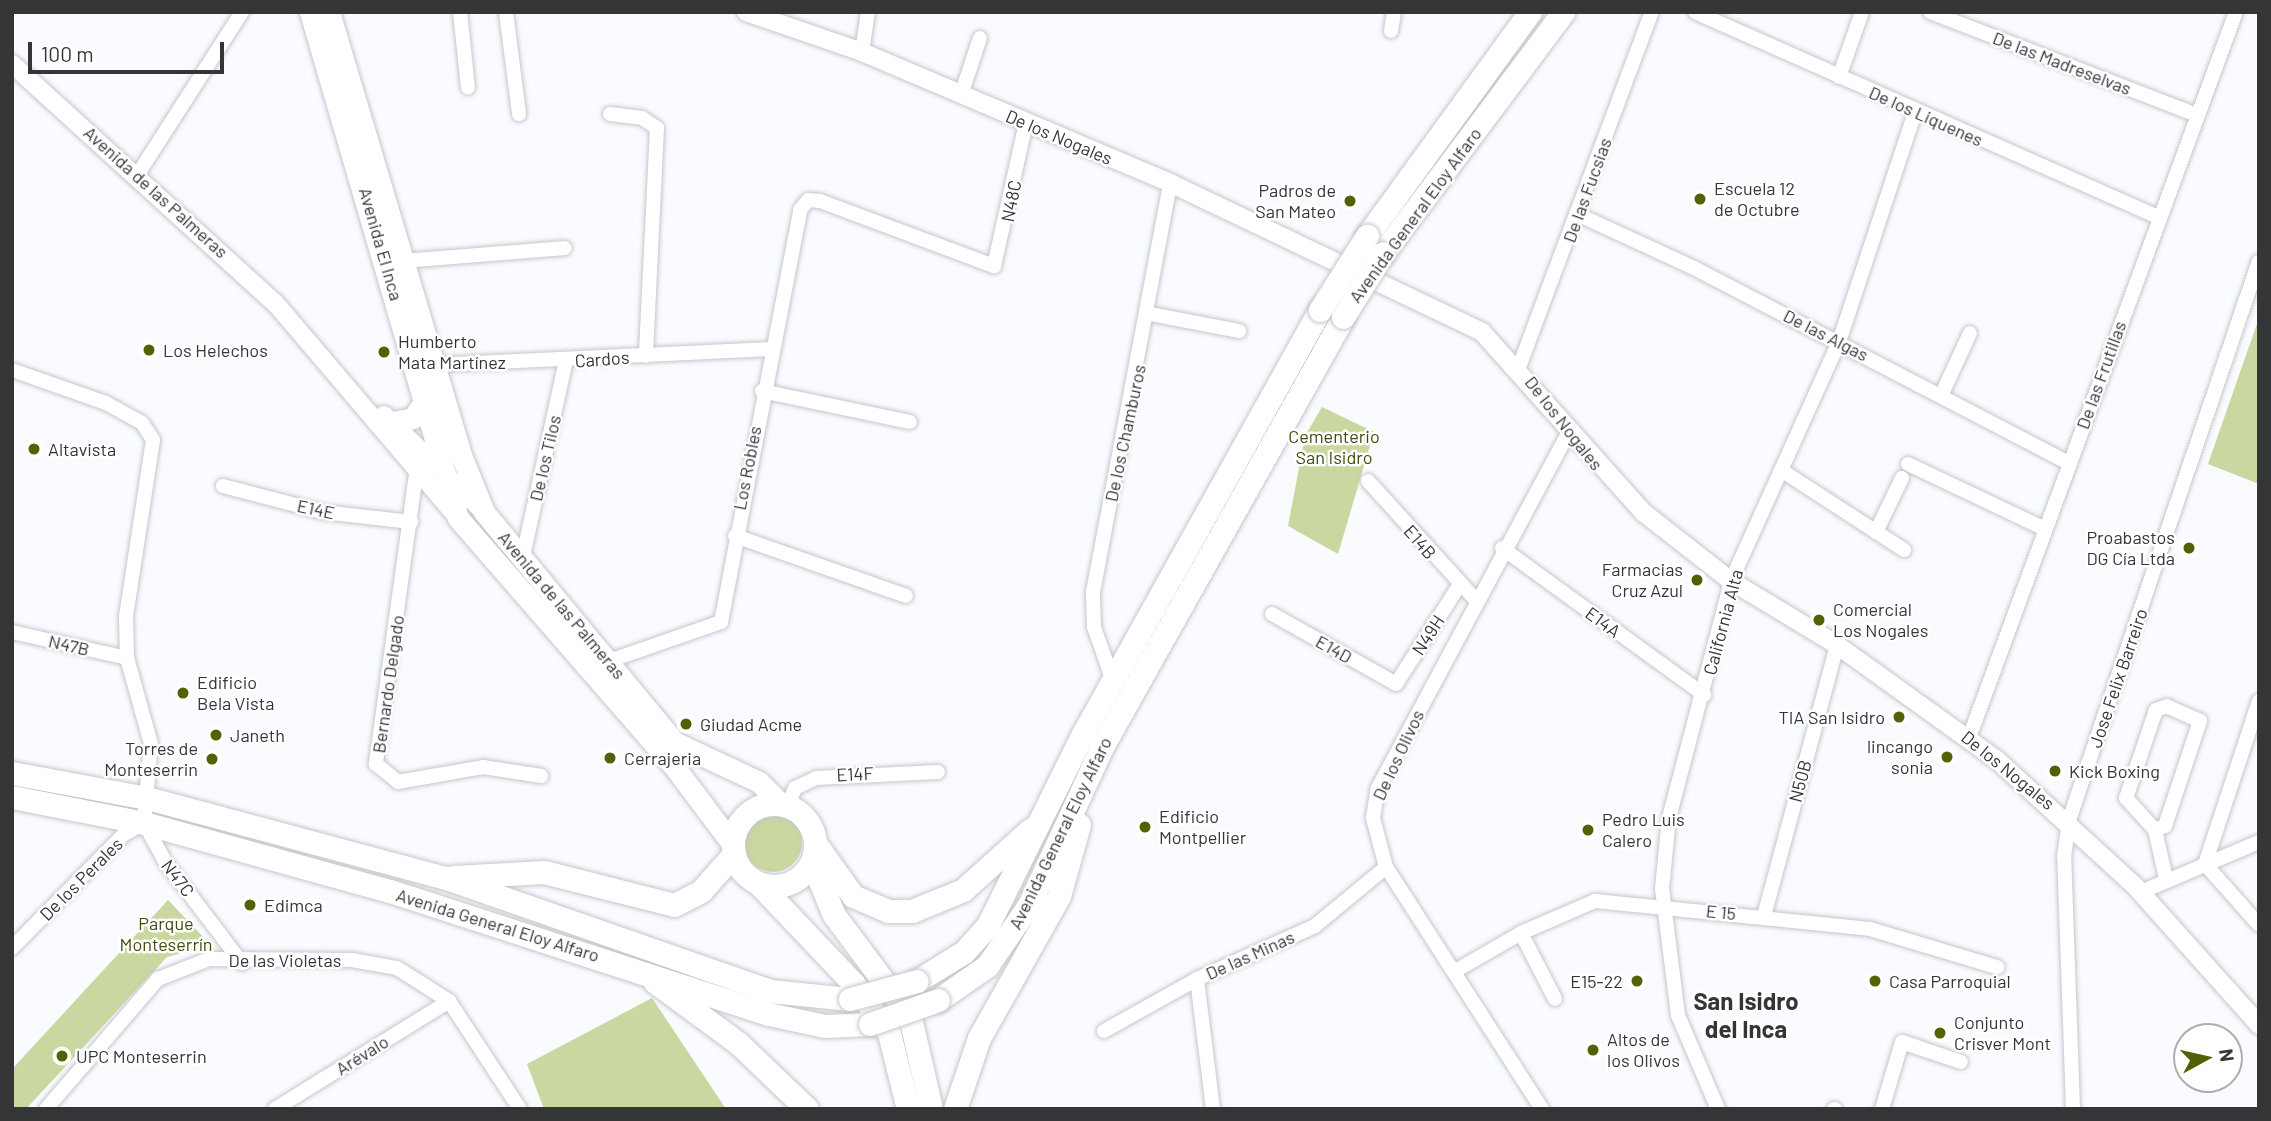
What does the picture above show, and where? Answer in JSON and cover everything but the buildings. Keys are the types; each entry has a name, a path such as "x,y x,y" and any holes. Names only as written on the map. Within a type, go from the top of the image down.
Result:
{"main road":[{"name":"Avenida El Inca","path":"310,12 427,398 445,491 458,518"},
{"name":"Avenida El Inca","path":"329,12 434,365 484,512"},
{"name":"Avenida General Eloy Alfaro","path":"12,773 147,798 446,878 770,991 850,999 917,981 964,952 988,925 1114,681 1320,310 1367,236 1530,12"},
{"name":"Avenida General Eloy Alfaro","path":"12,797 144,824 635,968 769,1014 825,1026 870,1024 938,1000 987,966 1004,945 1087,787 1102,747 1343,317 1383,253 1563,12"},
{"path":"393,422 413,418 427,398"},
{"name":"Avenida de las Palmeras","path":"484,512 674,742 759,782 807,821 813,853 834,915 910,1017 931,1109"},
{"name":"Avenida de las Palmeras","path":"458,518 676,769 759,884 853,983 889,1033 908,1109"},
{"path":"955,1109 979,1038 1059,896 1087,787"},
{"path":"446,878 544,872 674,905 701,891 733,850 747,813 784,805"},
{"path":"759,884 784,886 813,853 853,896 888,911 912,911 963,890 1041,820"},
{"path":"635,968 738,1043 807,1109"}],"street":[{"path":"138,174 242,12"},
{"path":"460,12 468,88"},
{"path":"506,12 519,114"},
{"name":"De los Nogales","path":"748,12 862,52 1170,183 1482,332 1519,367 1612,484 1731,581 1837,645 1969,738 2069,820 2141,892 2259,1025"},
{"path":"862,52 868,12"},
{"path":"1391,31 1394,12"},
{"name":"De las Fucsias","path":"1519,367 1579,215 1652,12"},
{"name":"De los Liquenes","path":"1695,12 2158,217"},
{"path":"1839,76 1862,12"},
{"name":"De las Madreselvas","path":"1930,12 2195,114"},
{"name":"De las Frutillas","path":"1969,738 2195,114 2236,12"},
{"path":"961,95 980,38"},
{"name":"Avenida de las Palmeras","path":"12,64 138,174 276,304 351,389 416,474 484,512"},
{"name":"California Alta","path":"1718,1109 1681,1028 1663,906 1666,832 1704,695 1731,581 1839,342 1916,112"},
{"path":"610,114 642,118 657,128 646,356"},
{"name":"N48C","path":"808,200 983,266 1000,260 1026,123"},
{"name":"De los Chamburos","path":"1114,681 1094,627 1093,592 1150,314 1170,183"},
{"name":"Los Robles","path":"609,661 721,622 734,536 770,349 800,210 808,200"},
{"name":"De las Algas","path":"1579,215 1839,342 2069,463"},
{"path":"404,261 564,248"},
{"name":"Jose Felix Barreiro","path":"2073,1109 2064,857 2069,820 2259,261"},
{"path":"1150,314 1239,331"},
{"path":"1941,396 1970,333"},
{"name":"Cardos","path":"434,365 566,361 770,349"},
{"name":"De los Tilos","path":"523,556 566,361"},
{"path":"12,370 106,403 142,423 153,440 127,587 127,658 150,736 144,824"},
{"name":"Avenida de las Palmeras","path":"351,389 393,422 445,491"},
{"path":"762,391 910,422"},
{"name":"De los Olivos","path":"1542,1109 1457,971 1386,867 1373,818 1378,788 1502,548 1569,432"},
{"path":"1781,470 1904,550"},
{"path":"1876,532 1905,471 2043,528"},
{"name":"Bernardo Delgado","path":"416,474 376,764 398,782 483,767 541,776"},
{"name":"E14B","path":"1368,481 1459,586 1476,600"},
{"name":"E14E","path":"223,486 323,512 411,517"},
{"path":"411,517 445,491"},
{"path":"734,536 906,596"},
{"name":"E14A","path":"1502,548 1704,695"},
{"name":"N49H","path":"1396,684 1459,586"},
{"name":"E14D","path":"1272,614 1396,684"},
{"name":"N47B","path":"12,632 127,658"},
{"name":"N50B","path":"1764,916 1837,645"},
{"path":"2205,864 2255,721 2259,701"},
{"path":"2155,830 2165,825 2200,721 2167,706 2157,710 2126,797 2155,830 2166,879"},
{"name":"E14F","path":"784,805 795,788 816,779 938,772"},
{"name":"De los Perales","path":"12,948 123,835 144,824"},
{"name":"N47C","path":"144,824 166,863 242,963"},
{"path":"2141,892 2166,879 2259,842"},
{"path":"2205,864 2259,925"},
{"name":"De las Minas","path":"1104,1031 1197,979 1315,926 1386,867"},
{"name":"E 15","path":"1457,971 1521,933 1588,902 1764,916 1911,937 1997,967"},
{"path":"1521,933 1555,999"},
{"name":"De las Violetas","path":"46,1109 158,979 209,959 242,963 352,960 397,968 449,1001 520,1109"},
{"path":"1197,979 1213,1109"},
{"name":"Arévalo","path":"275,1109 449,1001"},
{"path":"1882,1109 1902,1041 1961,1062"}],"green space":[{"path":"2259,318 2259,484 2208,464"},
{"name":"Cementerio San Isidro","path":"1322,407 1374,432 1338,554 1288,526 1305,436"},
{"path":"773,814 784,816 797,827 802,843 800,854 789,867 773,872 762,870 749,859 744,843 746,832 757,819"},
{"name":"Parque Monteserrín","path":"168,900 211,945 167,957 26,1109 12,1109 14,1067"},
{"path":"652,998 726,1109 544,1109 527,1064"}],"place":[{"name":"Escuela 12 de Octubre","path":"1700,199"},
{"name":"Padros de San Mateo","path":"1350,201"},
{"name":"Los Helechos","path":"149,350"},
{"name":"Humberto Mata Martínez","path":"384,352"},
{"name":"Altavista","path":"34,449"},
{"name":"Proabastos DG Cía Ltda","path":"2189,548"},
{"name":"Farmacias Cruz Azul","path":"1697,580"},
{"name":"Comercial Los Nogales","path":"1819,620"},
{"name":"Edificio Bela Vista","path":"183,693"},
{"name":"TIA San Isidro","path":"1899,717"},
{"name":"Giudad Acme","path":"686,724"},
{"name":"Janeth","path":"216,735"},
{"name":"lincango sonia","path":"1947,757"},
{"name":"Cerrajeria","path":"610,758"},
{"name":"Torres de Monteserrin","path":"212,759"},
{"name":"Kick Boxing","path":"2055,771"},
{"name":"Edificio Montpellier","path":"1145,827"},
{"name":"Pedro Luis Calero","path":"1588,830"},
{"name":"Edimca","path":"250,905"},
{"name":"E15-22","path":"1637,981"},
{"name":"Casa Parroquial","path":"1875,981"},
{"name":"Conjunto Crisver Mont","path":"1940,1033"},
{"name":"Altos de los Olivos","path":"1593,1050"},
{"name":"UPC Monteserrin","path":"62,1056"}],"district":[{"name":"San Isidro del Inca","path":"1746,1015"}]}
